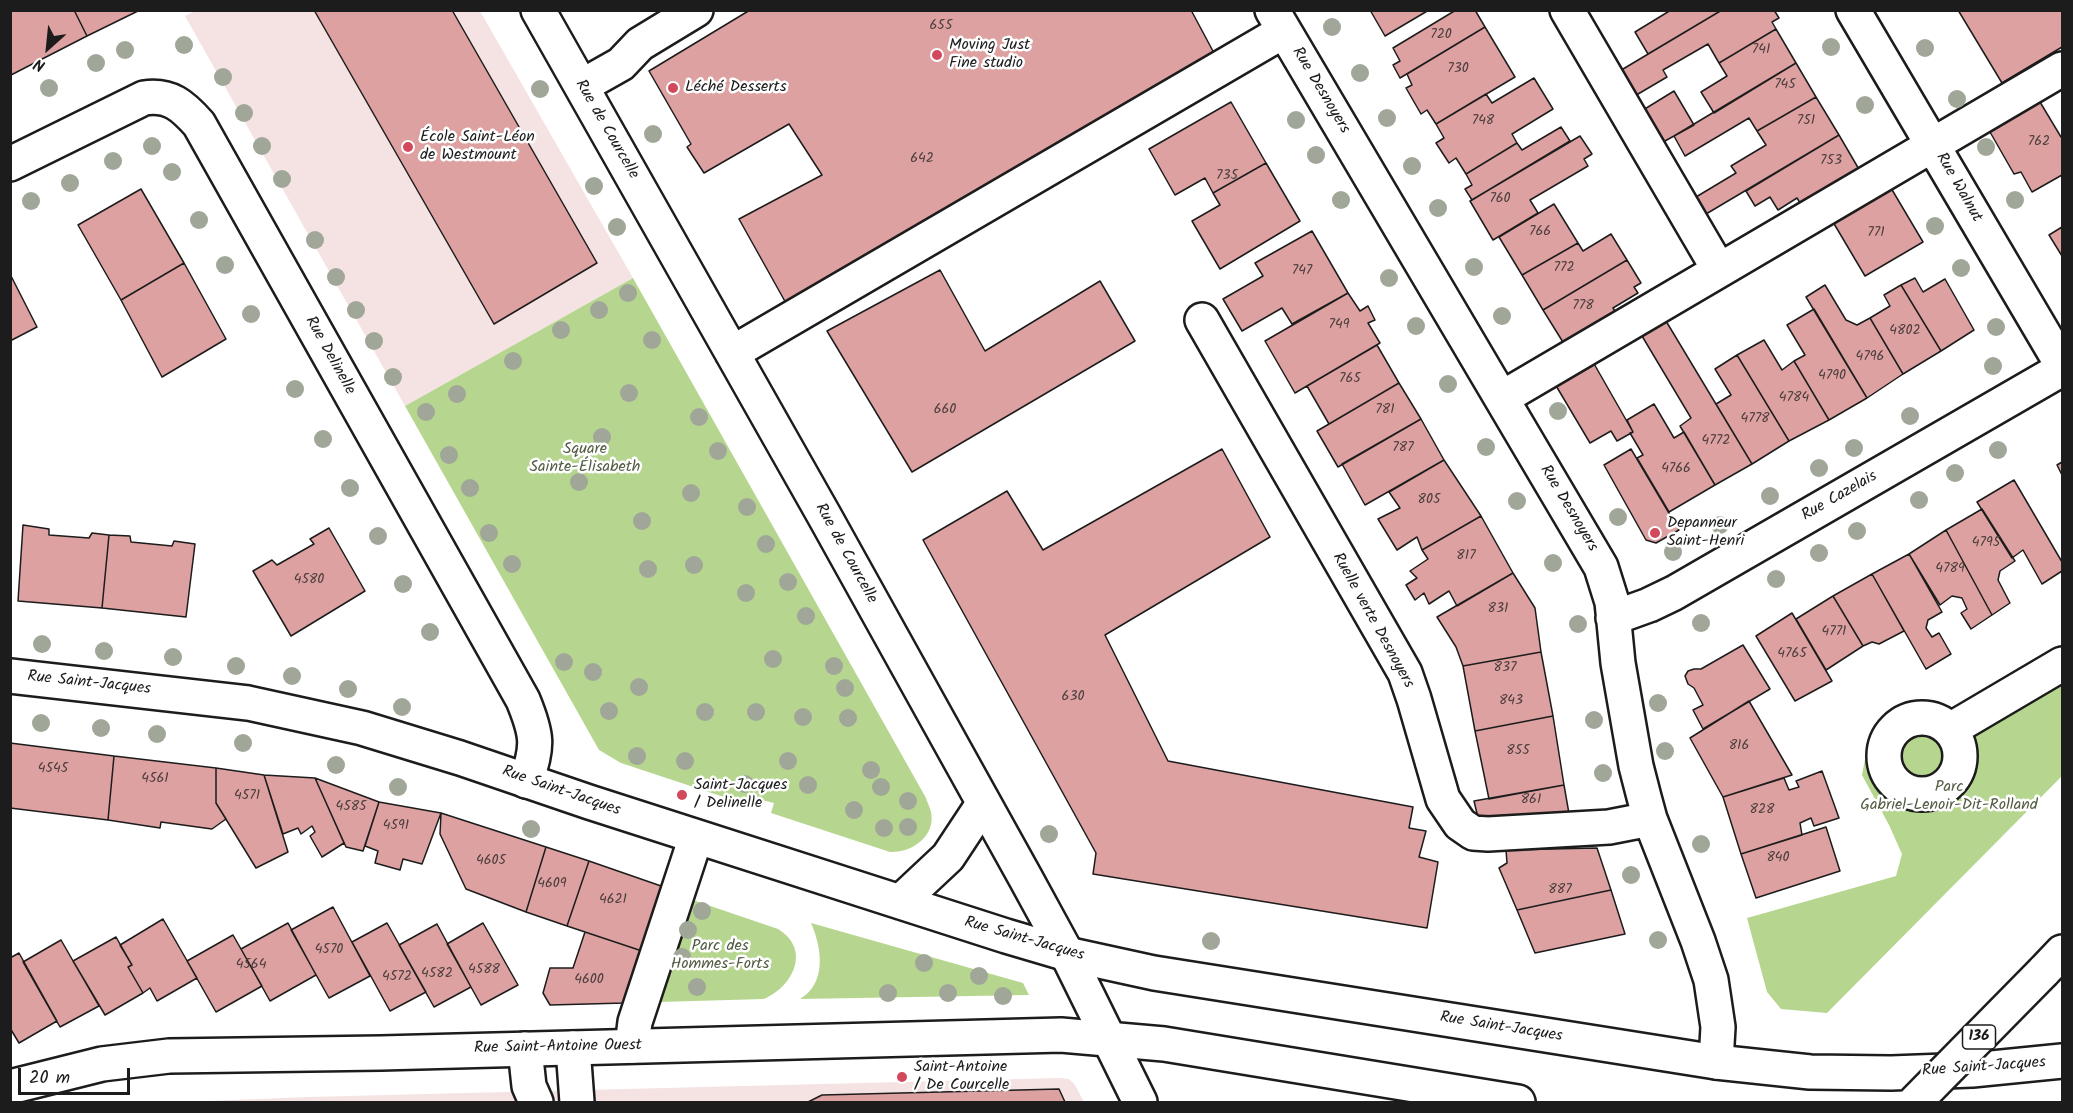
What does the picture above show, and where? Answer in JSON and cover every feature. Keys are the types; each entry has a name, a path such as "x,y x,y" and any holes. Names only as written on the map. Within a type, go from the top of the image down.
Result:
{"main road":[{"name":"Rue de Courcelle","path":"538,10 1067,954 1140,1102"},
{"path":"582,87 621,64 640,44 696,10"},
{"path":"1567,10 1719,270"},
{"name":"Rue Walnut","path":"1853,10 2062,367"},
{"path":"732,353 1278,21"},
{"name":"Rue Desnoyers","path":"1278,21 1598,561 1609,588 1618,663 1635,757 1650,819 1711,980 1718,1027 1716,1062"},
{"path":"1502,398 2062,69"},
{"name":"Rue Delinelle","path":"10,164 144,98 155,96 171,99 184,108 199,124 523,700 536,739 526,781"},
{"name":"Ruelle verte Desnoyers","path":"1202,320 1405,673 1443,799 1460,824 1473,833 1488,834 1609,828 1650,819"},
{"name":"Rue Cazelais","path":"1613,618 1643,608 1674,592 2062,367"},
{"path":"1950,730 2062,664"},
{"name":"Rue Saint-Jacques","path":"10,676 258,705 362,728 449,754 696,837 1067,954 1154,973 1716,1062 1810,1072 1891,1073 1972,1070 2062,1061"},
{"path":"900,902 948,857 983,804"},
{"path":"632,1046 635,1022 696,837"},
{"name":"136","path":"1915,1102 2053,962"},
{"name":"Rue Saint-Antoine Ouest","path":"10,1087 102,1064 170,1056 1061,1035 1109,1039"},
{"path":"1109,1039 1164,1044 1518,1102"},
{"path":"573,1048 577,1102"},
{"path":"525,1049 529,1086 536,1102"}],"shaded area":[{"name":"École Saint-Léon de Westmount","path":"197,10 480,11 633,278 405,406 185,16"},
{"path":"1069,1079 1075,1085 1084,1102 180,1102 309,1097"}],"green space":[{"name":"Square Sainte-Élisabeth","path":"633,278 926,798 931,812 930,829 920,842 906,850 890,852 771,813 774,803 754,798 751,806 621,763 599,750 405,406"},
{"name":"Parc Gabriel-Lenoir-Dit-Rolland","path":"2062,664 2062,776 1827,1013 1781,1009 1767,992 1747,918 1896,876 1902,854 1862,775 1867,749 1950,730"},
{"name":"Parc des Hommes-Forts","path":"690,899 778,929 788,937 794,947 795,967 775,993 764,999 659,1002"},
{"name":"Parc des Hommes-Forts","path":"811,923 1023,983 1029,995 800,999 815,984 820,964 818,943"}],"building":[{"path":"10,10 74,10 87,36 11,75"},
{"path":"74,10 140,10 87,36"},
{"path":"314,10 452,10 597,263 494,324"},
{"path":"750,10 1191,10 1214,53 787,305 739,219 822,175 789,124 704,173 687,147 691,144 649,71"},
{"path":"1370,10 1429,10 1385,36"},
{"path":"1456,10 1475,10 1485,27 1400,78 1393,65 1400,61 1393,48"},
{"path":"1671,10 1722,10 1648,54 1635,32"},
{"path":"1722,10 1774,10 1779,18 1772,22 1776,29 1719,63 1708,44 1663,70 1667,77 1633,97 1618,72"},
{"path":"1958,10 2062,10 2062,47 2002,83"},
{"path":"1485,27 1515,77 1436,124 1427,110 1421,114 1406,88 1412,85 1407,74"},
{"path":"1776,29 1796,63 1714,113 1701,92 1727,76 1719,63"},
{"path":"1796,63 1816,97 1757,131 1749,118 1685,156 1674,136"},
{"path":"1534,78 1553,109 1512,134 1517,143 1466,174 1456,158 1449,163 1436,143 1444,138 1436,124 1486,94 1492,103"},
{"path":"1674,91 1694,125 1654,147 1635,115"},
{"path":"1816,97 1839,135 1701,217 1691,200 1736,173 1731,166 1766,145 1757,131"},
{"path":"1231,102 1266,163 1213,193 1205,178 1175,195 1149,149"},
{"path":"2040,102 2062,136 2062,175 2032,192 2021,172 2014,174 1990,132"},
{"path":"1561,127 1570,141 1472,200 1465,189 1472,185 1466,174 1517,143 1522,150"},
{"path":"1839,135 1860,171 1802,206 1797,198 1778,210 1770,197 1755,206 1746,191"},
{"path":"1580,136 1592,154 1584,159 1588,166 1530,200 1538,213 1493,240 1470,201"},
{"path":"1266,163 1300,221 1220,269 1192,221 1220,205 1213,193"},
{"path":"1891,188 1923,242 1865,276 1833,222"},
{"path":"141,189 184,263 121,300 78,225"},
{"path":"1554,204 1578,243 1522,275 1499,237"},
{"path":"2062,227 2062,256 2049,235"},
{"path":"1312,231 1348,293 1292,324 1282,308 1242,331 1223,299 1263,276 1255,263"},
{"path":"1611,234 1627,260 1543,310 1522,275 1578,243 1583,251"},
{"path":"1627,260 1641,283 1634,287 1638,293 1613,308 1618,316 1566,347 1543,310"},
{"path":"184,263 226,339 162,377 121,300"},
{"path":"940,270 985,351 1100,281 1135,341 912,472 827,331"},
{"path":"10,274 37,327 10,341"},
{"path":"1915,278 1923,292 1945,279 1974,330 1941,351 1901,285"},
{"path":"1825,285 1846,320 1857,325 1870,318 1903,374 1867,398 1806,297"},
{"path":"1901,285 1941,351 1903,374 1870,318 1890,306 1884,295"},
{"path":"1348,293 1360,311 1368,306 1375,320 1368,323 1380,343 1295,393 1265,341"},
{"path":"1814,309 1867,398 1829,420 1794,361 1805,355 1787,325"},
{"path":"1666,321 1752,464 1715,485 1680,426 1691,418 1642,336"},
{"path":"1764,340 1782,370 1794,361 1829,420 1789,441 1737,355"},
{"path":"1377,345 1399,383 1329,424 1307,386"},
{"path":"1737,355 1789,441 1752,464 1716,404 1731,395 1715,369"},
{"path":"1593,362 1633,432 1617,441 1611,431 1590,443 1555,384"},
{"path":"1399,383 1421,419 1338,467 1317,431"},
{"path":"1654,404 1674,438 1684,432 1715,485 1669,512 1637,458 1643,455 1630,433 1633,432 1627,420"},
{"path":"1421,419 1444,460 1365,505 1342,464"},
{"path":"1222,449 1270,537 1105,635 1168,761 1413,807 1409,828 1426,831 1419,857 1438,862 1427,928 1093,874 1096,853 923,540 1007,491 1043,550"},
{"path":"1631,449 1679,530 1656,543 1646,540 1604,465"},
{"path":"1444,460 1481,516 1422,550 1417,537 1397,550 1378,519 1400,508 1389,492"},
{"path":"2062,462 2062,475 2057,465"},
{"path":"2014,480 2062,562 2062,571 2042,584 2023,550 2012,558 1977,502"},
{"path":"1982,509 2015,561 2000,571 1998,580 2010,603 1992,615 1946,530"},
{"path":"1481,516 1513,573 1457,606 1449,591 1429,604 1424,593 1415,600 1406,585 1417,578 1410,571 1428,559 1422,550"},
{"path":"23,525 49,529 49,535 89,538 92,533 109,535 102,608 18,601"},
{"path":"329,528 365,591 291,636 253,571 272,560 277,565 314,544 310,539"},
{"path":"1946,530 1992,615 1971,629 1961,613 1967,609 1962,598 1952,596 1940,605 1909,554"},
{"path":"109,535 130,536 131,542 172,546 174,541 195,544 186,617 102,608"},
{"path":"1909,554 1942,612 1928,620 1926,628 1932,637 1939,633 1951,654 1926,669 1872,574"},
{"path":"1513,573 1535,608 1541,652 1463,666 1456,647 1437,617"},
{"path":"1872,574 1904,631 1879,644 1872,642 1863,646 1833,596"},
{"path":"1833,596 1863,646 1826,670 1796,619"},
{"path":"1792,613 1832,681 1795,701 1756,636"},
{"path":"1743,645 1770,689 1703,729 1693,710 1703,705 1685,676 1688,671 1701,669"},
{"path":"1541,652 1553,716 1475,731 1463,666"},
{"path":"1749,701 1792,775 1723,797 1690,738"},
{"path":"1553,716 1564,785 1489,799 1475,731"},
{"path":"10,743 114,756 108,820 10,808"},
{"path":"114,756 216,768 216,803 226,819 212,829 161,822 160,828 108,820"},
{"path":"216,768 264,775 288,852 256,868 216,803"},
{"path":"1822,771 1839,818 1814,826 1811,818 1800,823 1802,835 1741,854 1723,797 1784,778 1789,790 1799,787 1796,781"},
{"path":"264,775 315,778 344,843 322,857 310,836 315,832 312,826 301,834 298,828 283,834"},
{"path":"315,778 379,802 363,851 346,847"},
{"path":"1564,785 1571,825 1508,828 1507,816 1502,815 1503,822 1480,826 1474,801"},
{"path":"379,802 441,813 422,864 403,859 400,870 375,863 378,851 365,846"},
{"path":"441,813 546,847 526,912 466,889 440,834"},
{"path":"1826,827 1840,871 1756,898 1741,854"},
{"path":"546,847 589,861 567,926 526,912"},
{"path":"1597,848 1611,890 1517,910 1499,868 1507,863 1506,850"},
{"path":"589,861 664,887 642,951 567,926"},
{"path":"1611,890 1625,934 1535,953 1517,910"},
{"path":"333,907 370,976 329,998 291,930"},
{"path":"163,919 197,978 157,1001 150,988 143,993 128,967 132,965 120,945"},
{"path":"288,923 316,975 270,1001 241,949"},
{"path":"387,923 426,992 390,1011 352,942"},
{"path":"483,923 518,985 481,1005 447,944"},
{"path":"437,924 471,987 434,1007 399,945"},
{"path":"585,932 642,951 625,1003 550,1005 543,993 550,968 573,968"},
{"path":"233,935 262,986 216,1012 187,961"},
{"path":"116,937 132,965 128,967 143,993 105,1015 73,961"},
{"path":"61,940 99,1006 60,1027 23,962"},
{"path":"19,953 57,1021 19,1043 10,1028 10,958"},
{"path":"1059,1089 1065,1102 808,1102 822,1095"}],"place":[{"name":"Moving Just Fine studio","path":"937,55"},
{"name":"Léché Desserts","path":"673,88"},
{"name":"École Saint-Léon de Westmount","path":"408,147"},
{"name":"Depanneur Saint-Henri","path":"1655,533"},
{"name":"Saint-Jacques / Delinelle","path":"682,795"},
{"name":"Saint-Antoine / De Courcelle","path":"902,1077"}]}
